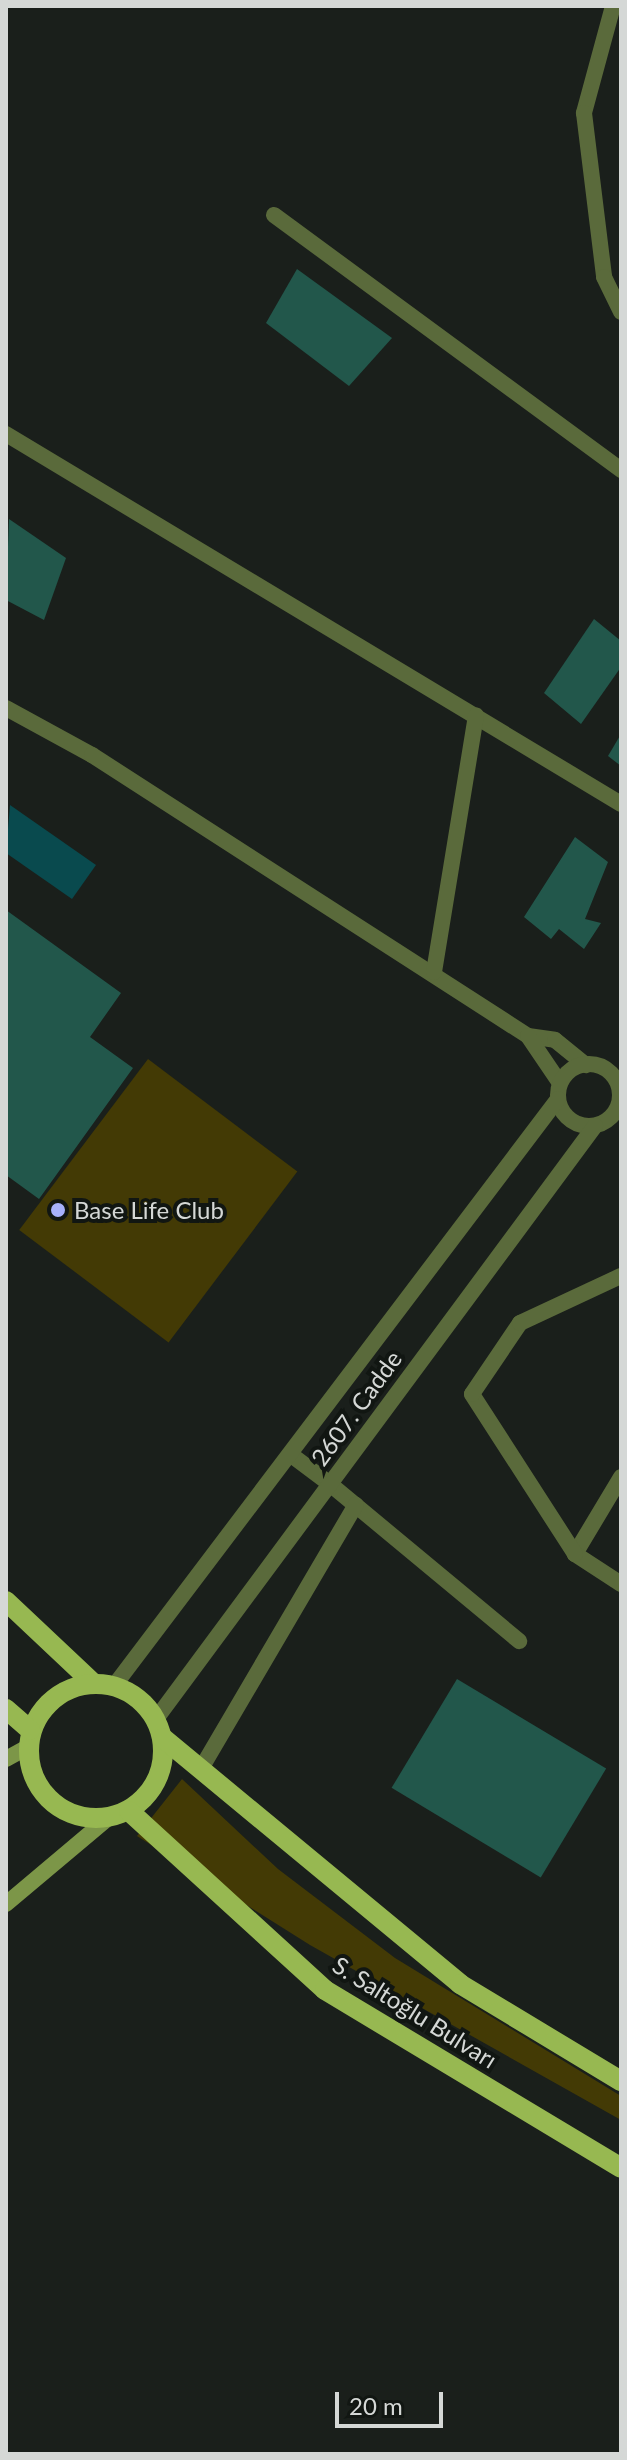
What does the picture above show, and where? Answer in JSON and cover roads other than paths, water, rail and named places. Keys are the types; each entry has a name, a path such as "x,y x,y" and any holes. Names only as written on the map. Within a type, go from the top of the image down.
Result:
{"main road":[{"path":"6,1601 93,1683"},
{"path":"30,1738 54,1698 93,1683 114,1686"},
{"name":"S. Saltoğlu Bulvarı","path":"114,1686 202,1767 460,1984 621,2081"},
{"path":"6,1709 30,1738 47,1797 64,1811 108,1818 129,1811 158,1780 159,1728"},
{"name":"S. Saltoğlu Bulvarı","path":"129,1811 325,1990 621,2168"}],"street":[{"path":"613,6 584,113 604,277 621,312"},
{"path":"274,215 621,470"},
{"path":"6,434 621,804"},
{"path":"6,708 434,972 528,1036 555,1040 586,1065 604,1068 620,1089 618,1115 595,1126 567,1118 559,1091 528,1036"},
{"path":"434,972 476,715"},
{"path":"559,1091 586,1065"},
{"name":"2607. Cadde","path":"114,1686 559,1091"},
{"name":"2607. Cadde","path":"159,1728 330,1484 595,1126"},
{"path":"621,1276 520,1323 472,1394 575,1554 621,1584"},
{"path":"290,1454 519,1641"},
{"path":"575,1554 621,1477"},
{"path":"202,1767 356,1505"},
{"path":"6,1759 30,1738"},
{"path":"6,1904 108,1818"}],"water":[{"path":"10,805 96,865 72,899 6,853"}],"place":[{"name":"Base Life Club","path":"58,1210"}]}
